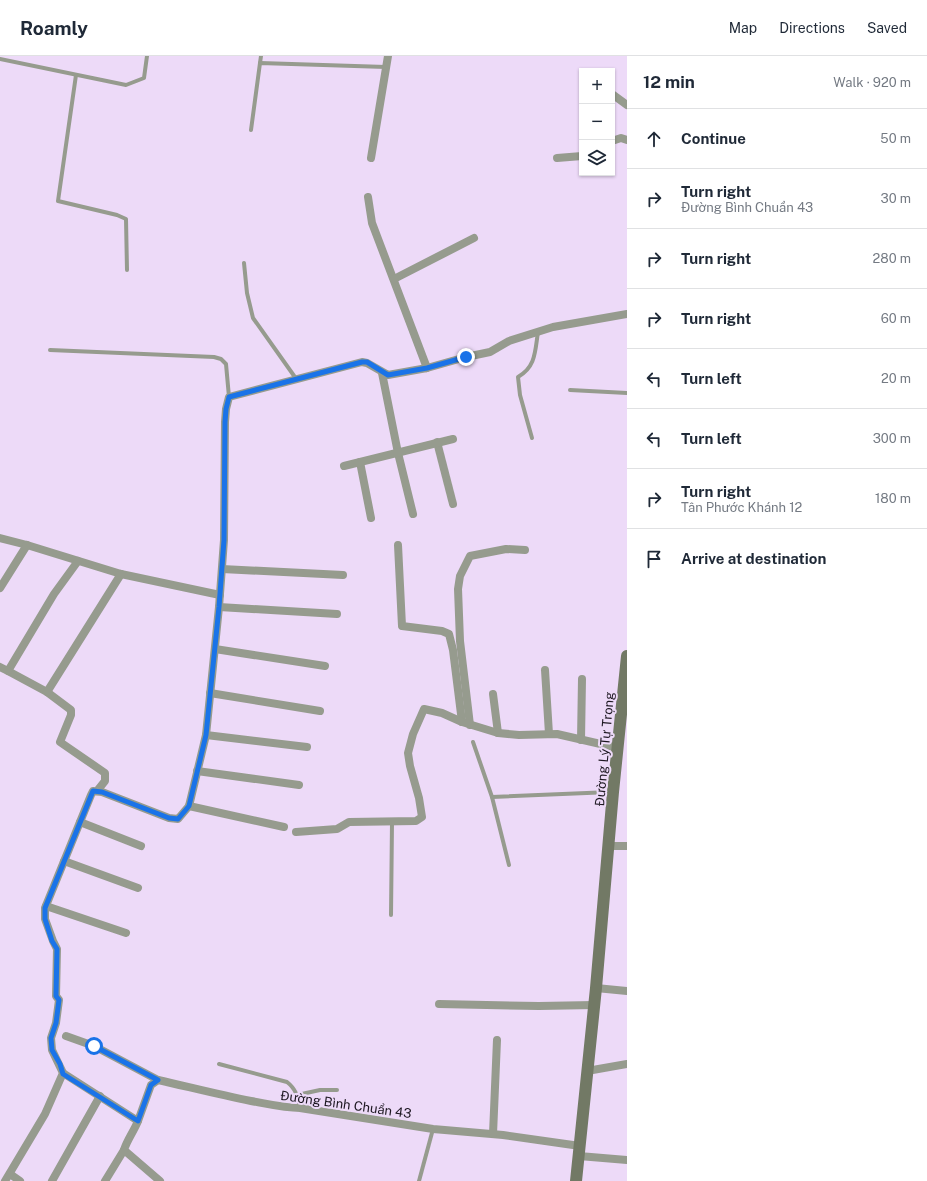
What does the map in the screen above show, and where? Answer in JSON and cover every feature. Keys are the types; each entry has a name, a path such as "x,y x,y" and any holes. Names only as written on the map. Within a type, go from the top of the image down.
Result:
{"main road":[{"name":"Đường Lý Tự Trọng","path":"576,1181 610,846 613,792 627,656"}],"street":[{"path":"371,158 388,56"},
{"path":"615,96 627,105"},
{"path":"615,140 620,138 627,140"},
{"path":"557,158 579,156"},
{"path":"368,197 372,222 427,368"},
{"path":"394,279 474,238"},
{"path":"96,791 169,818 178,819 189,806 206,735 215,649 224,540 225,422 229,397 362,362 367,362 388,375 427,368 490,352 508,341 553,327 627,314"},
{"path":"382,372 398,453 413,514"},
{"path":"344,466 453,439"},
{"path":"437,442 453,504"},
{"path":"360,462 371,518"},
{"path":"0,538 121,574 220,594"},
{"path":"0,588 27,545"},
{"path":"398,545 402,626 442,631 449,634 466,724"},
{"path":"466,724 460,641 458,589 460,576 470,556 506,549 525,550"},
{"path":"8,671 54,594 78,562"},
{"path":"222,569 343,575"},
{"path":"47,692 121,574"},
{"path":"219,607 337,614"},
{"path":"215,649 325,666"},
{"path":"0,667 47,692 71,710 71,714 60,742 105,773 105,781 96,791 93,791 46,906 45,919 52,941 57,949 56,996 59,1000 56,1023 51,1038 52,1050 60,1064 63,1074 45,1114 7,1178 20,1181"},
{"path":"545,670 549,734"},
{"path":"581,740 582,679"},
{"path":"210,693 320,711"},
{"path":"493,694 498,734"},
{"path":"296,832 337,829 349,822 416,821 422,817 408,753 413,734 424,709 442,713 466,724 498,734 557,734 618,748"},
{"path":"206,735 307,747"},
{"path":"197,772 299,785"},
{"path":"189,806 284,827"},
{"path":"80,822 141,846"},
{"path":"610,846 627,846"},
{"path":"64,861 138,888"},
{"path":"46,906 126,933"},
{"path":"596,988 627,991"},
{"path":"439,1004 539,1006 594,1004"},
{"name":"Đường Bình Chuẩn 43","path":"66,1036 94,1046 158,1080 214,1094 274,1106 300,1108 433,1129 493,1134 627,1160"},
{"path":"493,1134 497,1040"},
{"path":"587,1071 627,1064"},
{"path":"63,1074 138,1121"},
{"path":"105,1181 135,1129 151,1085 158,1080"},
{"path":"52,1181 100,1096"},
{"path":"124,1150 160,1181"}],"lane":[{"path":"0,60 126,85 144,78 147,56"},
{"path":"251,130 261,56"},
{"path":"260,64 387,67"},
{"path":"76,75 58,202 117,215 126,219 127,270"},
{"path":"244,263 247,293 253,318 296,380"},
{"path":"532,438 520,395 518,377 524,374 533,363 538,332"},
{"path":"50,350 214,357 221,359 226,364 229,397"},
{"path":"570,390 627,393"},
{"path":"473,742 492,797 509,865"},
{"path":"492,797 613,792"},
{"path":"392,821 392,915"},
{"path":"219,1064 287,1082 294,1087 300,1108"},
{"path":"297,1095 320,1090 337,1090"},
{"path":"420,1181 433,1129"}],"route":[{"path":"94,1046 158,1080 151,1085 138,1121 63,1074 60,1064 52,1050 51,1038 56,1023 59,1000 56,996 57,949 56,945 52,941 45,919 45,908 93,791 102,792 169,818 178,819 189,806 206,735 218,621 224,540 225,422 229,397 362,362 367,362 388,375 427,368 466,357"}]}
